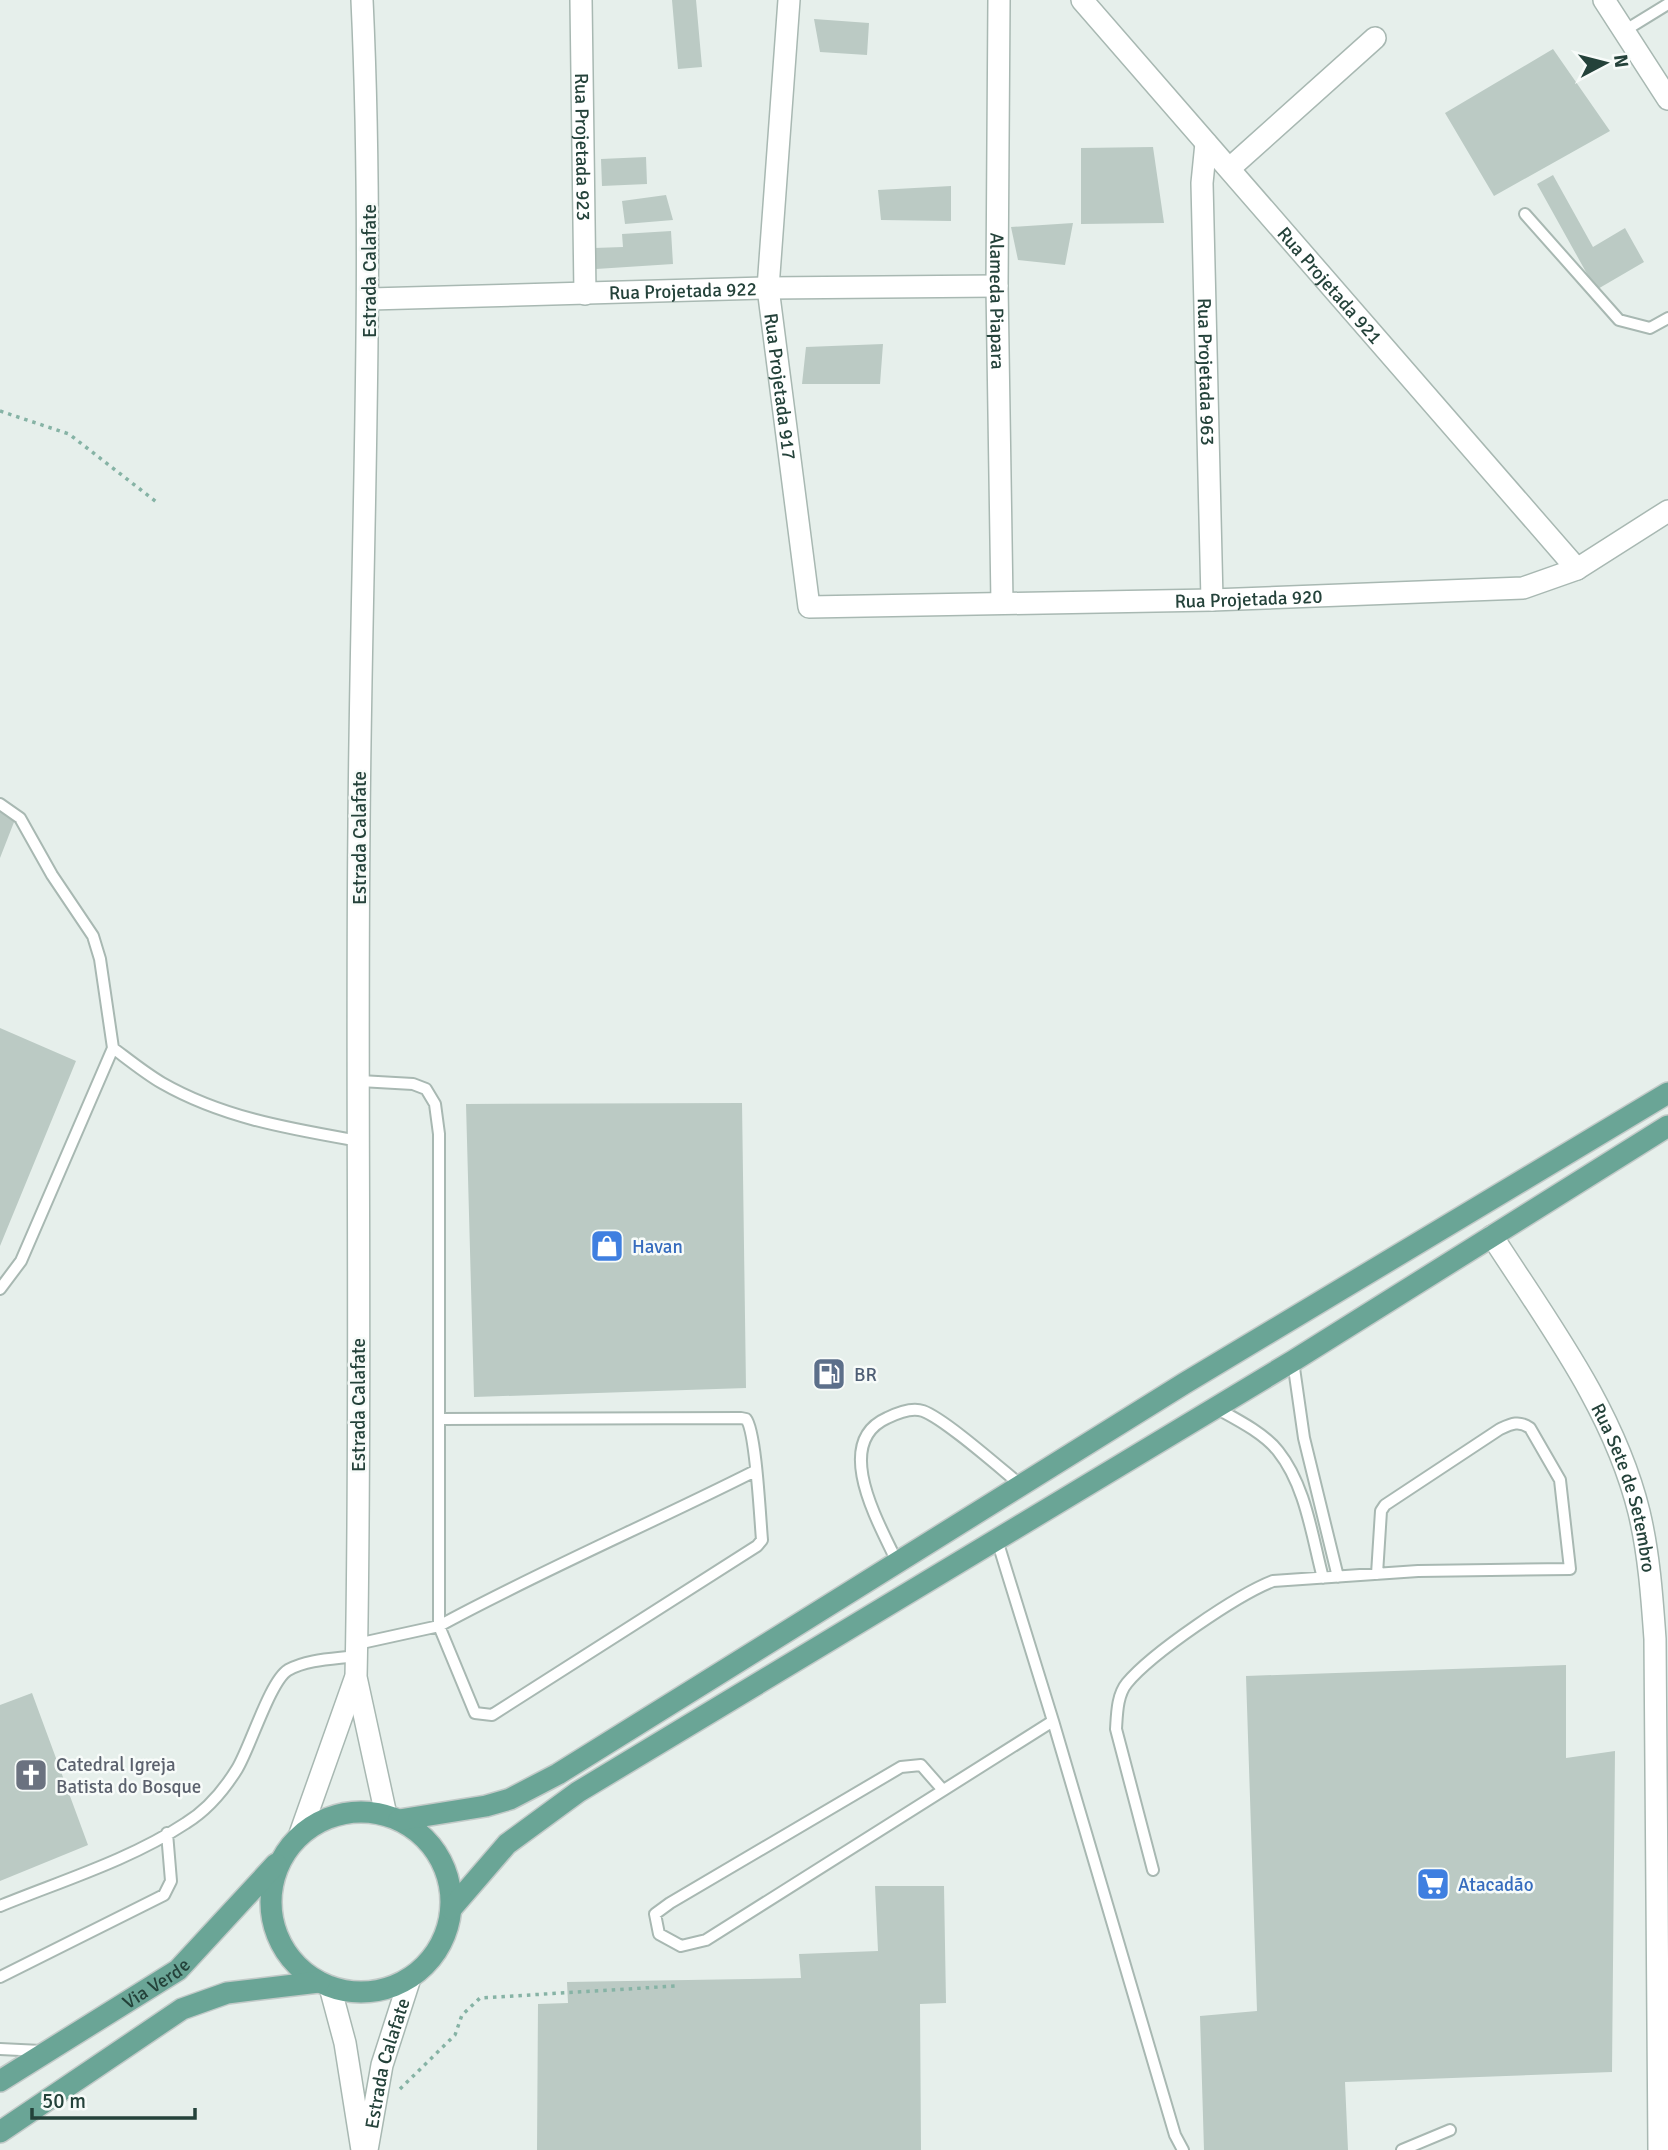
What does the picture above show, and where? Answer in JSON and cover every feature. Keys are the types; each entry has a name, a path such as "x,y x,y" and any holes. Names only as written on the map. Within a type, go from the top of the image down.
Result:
{"main road":[{"path":"393,1817 421,1835 439,1856 449,1882 451,1909 444,1936 431,1960 410,1978 385,1990 357,1993 324,1985 295,1964 276,1930 271,1911 273,1882 284,1855 300,1834 320,1821 341,1813 364,1811 393,1817 486,1806 510,1798 558,1774 1185,1383 1668,1094"},
{"path":"451,1909 506,1844 578,1792 1293,1361 1668,1126"},
{"name":"Via Verde","path":"0,2081 178,1970 223,1925 284,1855"},
{"name":"Via Verde","path":"0,2132 182,2009 227,1993 324,1985"}],"street":[{"name":"Estrada Calafate","path":"362,0 369,133 370,299 359,826 357,1659 393,1817"},
{"name":"Rua Projetada 923","path":"581,0 585,294"},
{"name":"Rua Projetada 917","path":"789,0 768,288 809,607"},
{"name":"Alameda Piapara","path":"999,0 997,286 1002,603"},
{"name":"Rua Projetada 921","path":"1082,0 1577,569"},
{"path":"1604,0 1668,99"},
{"path":"1230,168 1375,38"},
{"name":"Rua Projetada 963","path":"1206,143 1203,197 1212,600"},
{"name":"Rua Projetada 922","path":"370,299 768,288 997,286"},
{"name":"Rua Projetada 920","path":"809,607 1212,600 1523,588 1577,569 1668,511"},
{"name":"Rua Sete de Setembro","path":"1492,1236 1567,1350 1598,1405 1623,1461 1639,1512 1650,1574 1663,1758 1662,2025 1658,2150"},
{"name":"Estrada Calafate","path":"300,1834 357,1659"},
{"name":"Estrada Calafate","path":"367,2150 379,2096 382,2065 410,1978"},
{"name":"Estrada Calafate","path":"324,1985 345,2043 362,2150"}],"lane":[{"path":"1624,31 1668,4"},
{"path":"1525,214 1619,320 1650,328 1668,318"},
{"path":"0,804 20,818 52,875 93,936 100,959 113,1048 21,1261 0,1289"},
{"path":"113,1048 161,1083 217,1109 274,1126 359,1141"},
{"path":"360,1081 413,1084 426,1088 435,1104 439,1135 439,1626 475,1713 492,1715 757,1546 762,1540 750,1427 746,1419 441,1419"},
{"path":"1293,1361 1304,1438 1338,1577"},
{"path":"1216,1408 1266,1439 1279,1451 1301,1492 1323,1578"},
{"path":"897,1562 865,1492 862,1468 861,1456 868,1433 882,1420 900,1412 923,1411 1022,1486"},
{"path":"1153,1870 1116,1729 1117,1707 1126,1684 1195,1627 1258,1587 1273,1581 1377,1574 1570,1569 1560,1480 1530,1428 1523,1423 1514,1423 1500,1429 1385,1505 1381,1511 1377,1574"},
{"path":"0,1906 136,1850 186,1823 215,1799 238,1768 275,1687 285,1672 302,1664 357,1659 439,1626 487,1600 637,1531 755,1471"},
{"path":"997,1540 1175,2135 1183,2150"},
{"path":"942,1789 921,1765 901,1767 670,1903 655,1914 659,1934 681,1946 706,1940 1053,1721"},
{"path":"0,1977 164,1895 171,1881 167,1833"},
{"path":"0,2049 47,2051"},
{"path":"1402,2150 1450,2130"}],"path":[{"path":"0,411 69,434 159,505"},
{"path":"379,2096 404,2088 455,2035 462,2015 480,1998 677,1986"}],"building":[{"path":"672,0 696,0 702,67 678,69"},
{"path":"814,19 869,23 867,55 820,52"},
{"path":"1553,49 1610,131 1494,196 1445,113"},
{"path":"1153,147 1164,223 1081,224 1081,148"},
{"path":"646,157 647,184 602,186 601,159"},
{"path":"1553,175 1593,247 1625,228 1644,262 1596,290 1537,184"},
{"path":"951,186 951,221 881,220 878,190"},
{"path":"666,195 673,220 625,224 622,201"},
{"path":"1073,223 1065,265 1018,260 1011,227"},
{"path":"671,231 673,264 596,269 594,248 623,247 622,234"},
{"path":"883,344 880,384 802,384 806,347"},
{"path":"0,811 16,817 0,858"},
{"path":"0,1028 76,1061 0,1246"},
{"name":"Havan","path":"742,1103 746,1388 474,1397 466,1104"},
{"name":"Atacadão","path":"1566,1665 1566,1758 1615,1751 1612,2072 1345,2082 1348,2150 1204,2150 1200,2016 1257,2011 1246,1676"},
{"name":"Catedral Igreja Batista do Bosque","path":"32,1693 88,1845 0,1881 0,1705"},
{"path":"875,1886 944,1886 946,2003 920,2004 921,2150 537,2150 538,2004 568,2003 567,1982 801,1978 799,1954 878,1951"}],"place":[{"name":"Havan","path":"607,1246"},
{"name":"BR","path":"829,1374"},
{"name":"Catedral Igreja Batista do Bosque","path":"31,1775"},
{"name":"Atacadão","path":"1433,1884"}]}
